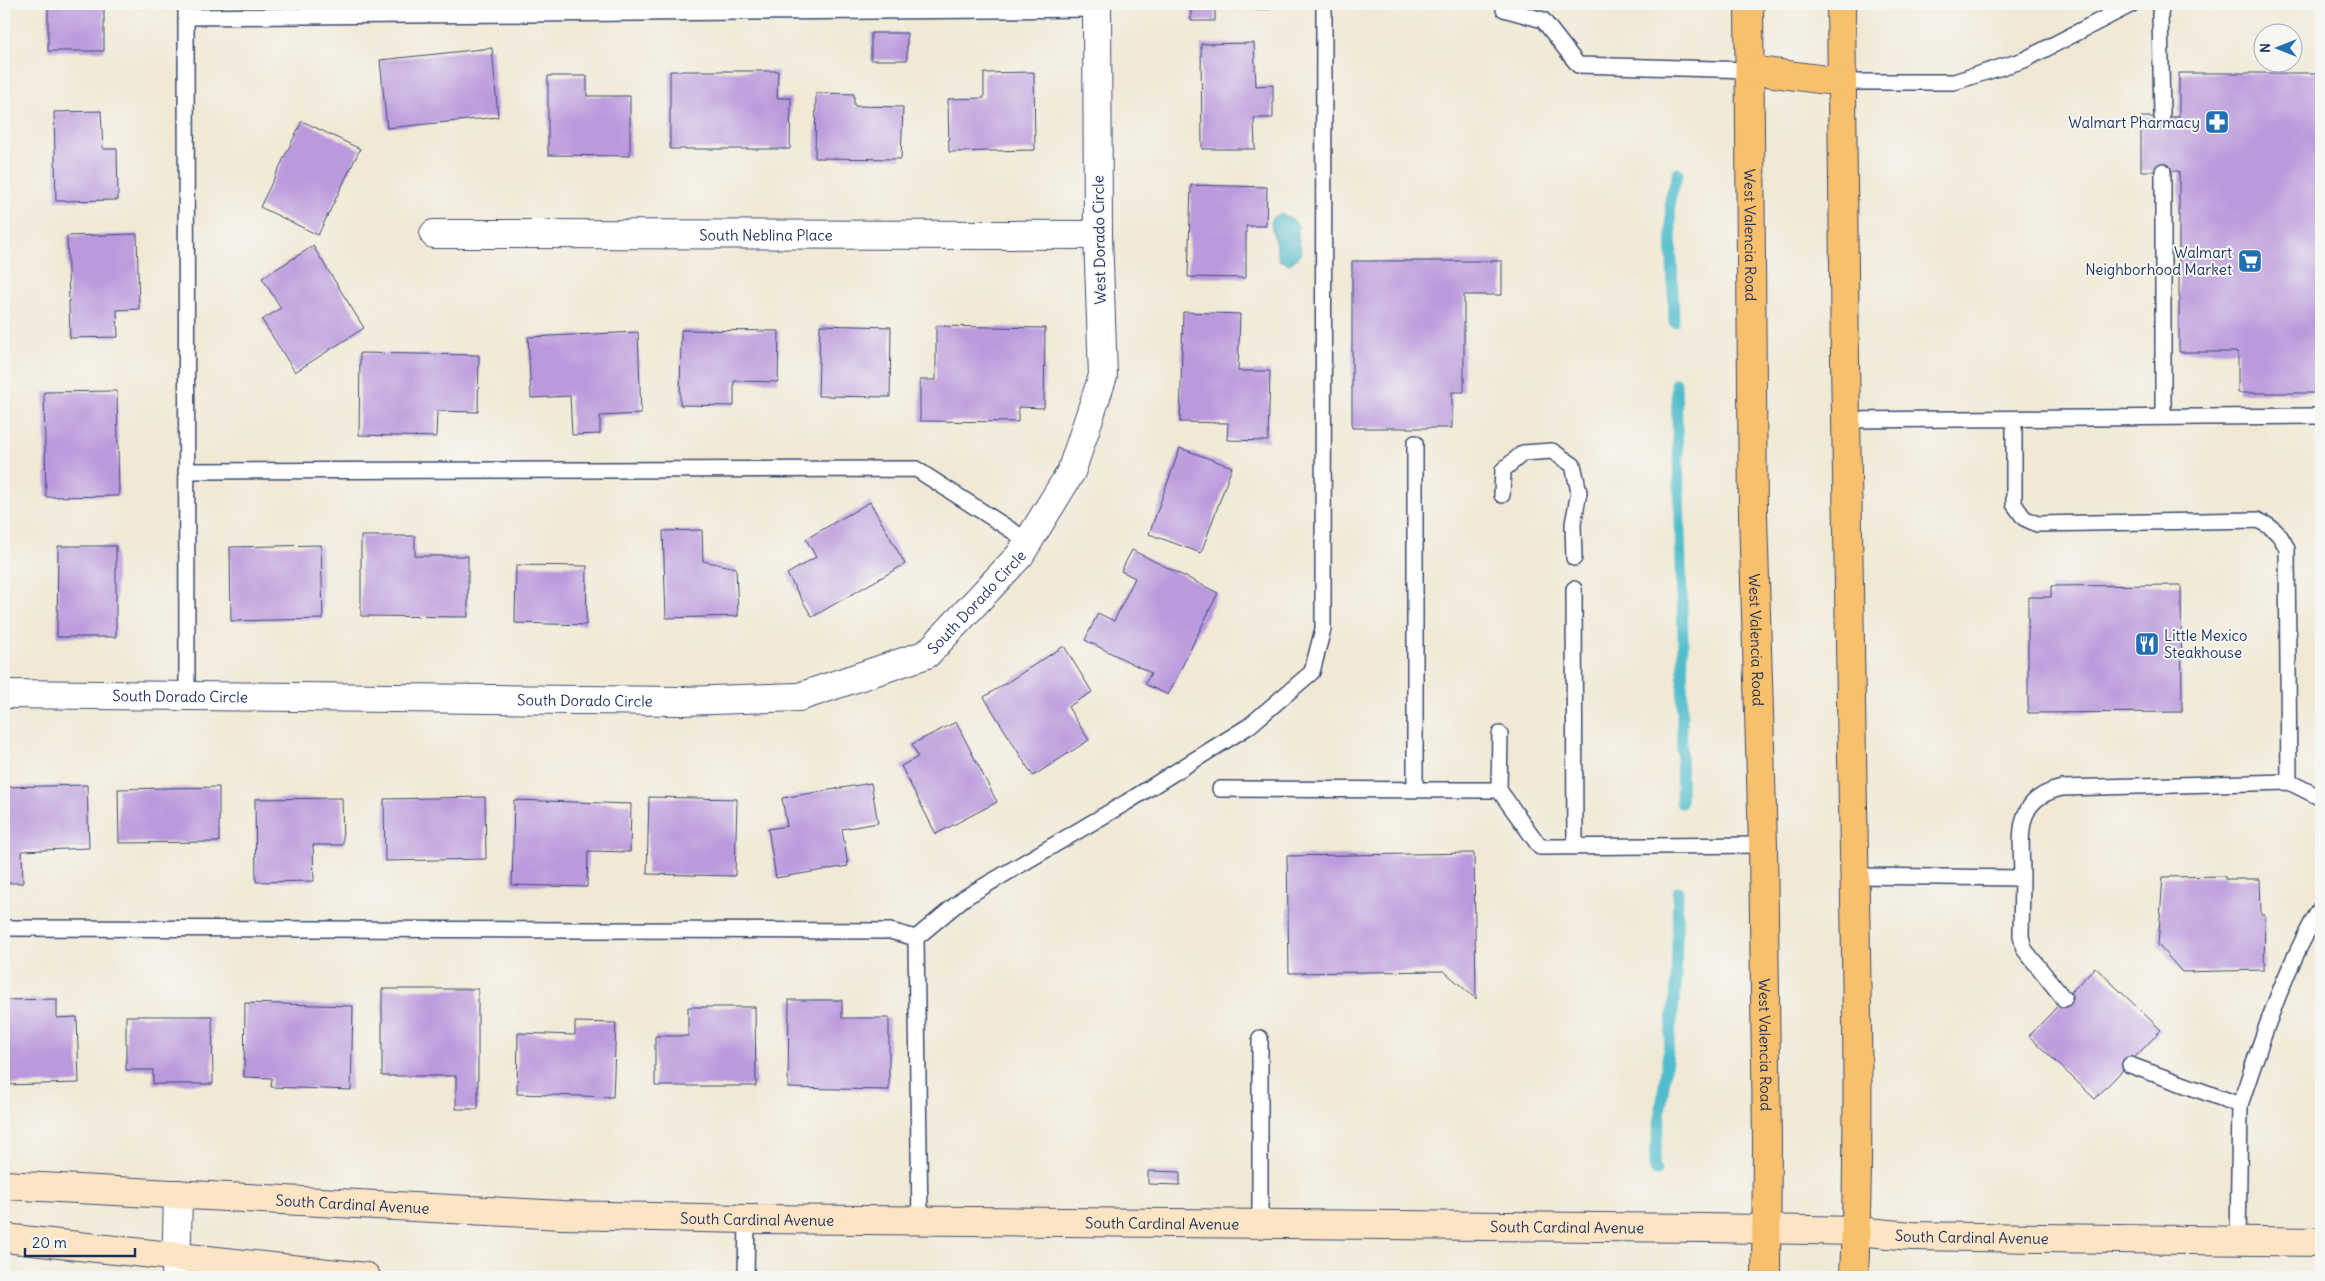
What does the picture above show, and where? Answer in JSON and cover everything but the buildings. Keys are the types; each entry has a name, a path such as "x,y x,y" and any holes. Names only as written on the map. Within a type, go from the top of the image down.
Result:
{"main road":[{"name":"West Valencia Road","path":"1749,4 1753,515 1763,845 1766,1277"},
{"path":"1841,4 1845,420 1854,876 1856,1232 1854,1277"},
{"path":"1750,70 1842,82"},
{"name":"South Cardinal Avenue","path":"4,1185 562,1215 748,1219 1767,1229 1912,1236 2313,1242"},
{"path":"4,1238 176,1268 366,1277"}],"street":[{"name":"West Dorado Circle","path":"1071,472 1103,376 1098,235 1097,6"},
{"name":"South Neblina Place","path":"434,234 1098,235"},
{"name":"South Dorado Circle","path":"4,694 683,701 799,697 927,654 1020,555 1071,472"},
{"path":"176,1268 178,1194"}],"lane":[{"path":"916,938 964,898 1127,802 1249,726 1312,672 1323,629 1324,4"},
{"path":"1842,82 1954,82 2024,60 2132,4"},
{"path":"2162,117 2160,13 2163,4"},
{"path":"187,696 186,10 1097,6"},
{"path":"1504,9 1543,20 1578,65 1750,70"},
{"path":"2163,171 2163,417"},
{"path":"1845,420 2321,416"},
{"path":"2014,419 2014,504 2024,518 2037,524 2257,520 2272,527 2281,536 2287,549 2289,782"},
{"path":"1415,442 1415,790"},
{"path":"1502,495 1503,470 1523,454 1552,451 1573,465 1579,492 1573,524 1574,558"},
{"path":"186,471 916,468 1028,541"},
{"path":"1574,589 1575,847"},
{"path":"1500,734 1499,790 1540,847 1763,845"},
{"path":"2064,999 2024,949 2021,936 2022,822 2026,810 2046,791 2062,788 2289,782 2321,798"},
{"path":"1220,789 1499,790"},
{"path":"1854,876 2022,878"},
{"path":"2238,1241 2240,1105 2266,1027 2300,942 2321,907"},
{"path":"4,928 890,931 916,938"},
{"path":"916,938 920,1220"},
{"path":"1260,1038 1260,1224"},
{"path":"2130,1065 2240,1105"},
{"path":"746,1277 748,1219"}],"water":[{"path":"1280,214 1292,219 1299,227 1298,235 1301,255 1290,264 1279,260 1272,227 1271,219"}],"waterway":[{"path":"1674,322 1670,199 1678,173"},
{"path":"1676,383 1683,637 1681,803"},
{"path":"1656,1171 1654,1165 1676,987 1678,891"}],"place":[{"name":"Walmart Pharmacy","path":"2217,122"},
{"name":"Walmart Neighborhood Market","path":"2250,261"},
{"name":"Little Mexico Steakhouse","path":"2147,644"}]}
